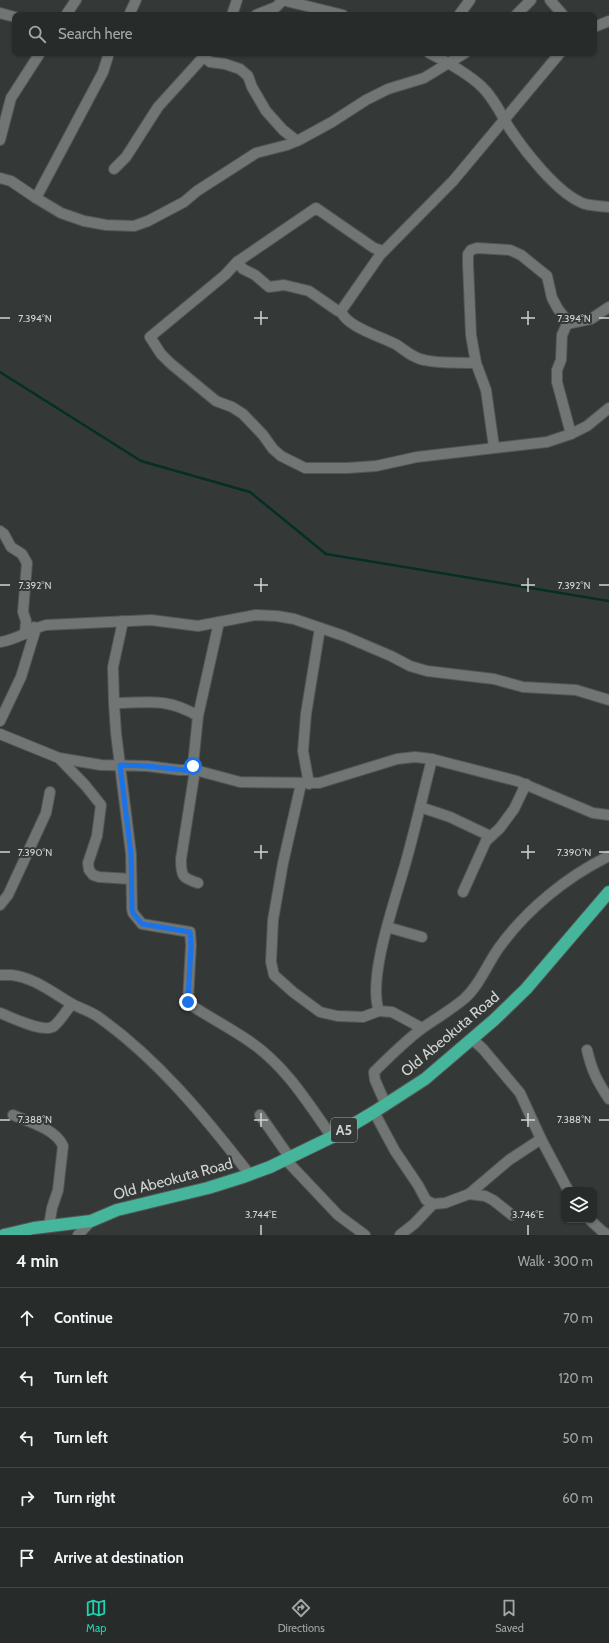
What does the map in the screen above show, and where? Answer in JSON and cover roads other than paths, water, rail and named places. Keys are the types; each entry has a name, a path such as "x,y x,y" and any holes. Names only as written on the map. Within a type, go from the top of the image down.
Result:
{"highway":[{"name":"Old Abeokuta Road","path":"4,1235 49,1226 91,1221 117,1210 208,1188 250,1175 288,1159 332,1137 386,1105 425,1079 494,1020 526,989 609,892"}],"street":[{"path":"68,12 76,0"},
{"path":"130,12 136,0"},
{"path":"233,12 237,0"},
{"path":"264,12 276,7 282,0 331,12"},
{"path":"461,12 470,0"},
{"path":"519,12 531,0"},
{"path":"550,0 560,12"},
{"path":"0,13 12,17"},
{"path":"597,26 609,21"},
{"path":"0,140 11,98 38,56"},
{"path":"36,198 103,72 108,56"},
{"path":"114,169 126,158 158,107 205,56"},
{"path":"207,56 210,62 225,64 240,69 248,76 252,87 266,111 283,130 297,141"},
{"path":"437,56 450,63 480,85 495,102 516,139 543,173 569,195 585,204 609,207"},
{"path":"0,178 11,181 61,213 84,221 106,225 134,226 148,222 184,202 197,191 256,152 287,145 297,141 388,89 424,78 460,56"},
{"path":"341,311 383,251 396,240 453,181 557,56"},
{"path":"383,251 374,248 316,208 237,262 225,275 150,337 161,354 170,363 216,401 232,407 243,414 263,435 273,449 281,456 305,468 376,466 417,457 547,442 572,434 586,426 609,408"},
{"path":"494,447 486,390 476,363 471,335 468,254 471,250 477,248 510,250 521,255 547,276 552,298 558,309 566,318 567,324 562,335 561,360 557,370 557,382 572,434"},
{"path":"237,262 243,269 255,275 269,288 284,284 309,291 338,311 341,311 350,321 373,334 396,344 414,357 436,362 476,363"},
{"path":"567,324 592,319 609,307"},
{"path":"0,531 4,534 11,547 22,554 28,564 23,612 26,621 25,634"},
{"path":"0,642 10,641 36,628 63,624 151,620 198,626 256,615 277,616 294,619 320,628 363,644 410,666 427,671 494,679 523,687 576,690 609,700"},
{"path":"26,621 36,628"},
{"path":"122,621 113,667 114,703 116,733 131,854 133,913 142,924 187,931 191,935 188,1000 190,1004 250,1041 267,1055 290,1077 332,1137"},
{"path":"198,883 185,879 182,874 181,867 195,770 193,766 198,716 219,622"},
{"path":"0,721 21,677 36,628"},
{"path":"320,628 306,714 303,751 305,784 283,863 273,920 271,962 274,975 293,992 320,1012 337,1016 363,1016 379,1011 392,1012 422,1028"},
{"path":"114,703 169,703 185,708 198,716"},
{"path":"0,734 59,758 101,765 147,766 180,770 195,770 240,782 319,783 337,779 397,759 432,759 480,770 526,784 592,813 609,815"},
{"path":"59,758 85,785 101,805 102,810 97,836 88,863 89,870 92,875 99,877 131,878"},
{"path":"379,1011 375,992 382,944 432,759"},
{"path":"463,892 486,841 500,828 514,809 526,784"},
{"path":"0,905 8,895 46,812 50,792"},
{"path":"420,807 450,817 490,836"},
{"path":"386,1105 375,1080 374,1072 422,1028 464,999 471,991 498,949 516,927 541,902 590,865 609,856"},
{"path":"387,927 422,937"},
{"path":"0,978 13,976 32,981 72,1004 95,1015 126,1038 168,1078 210,1124 250,1175"},
{"path":"0,1013 21,1022 44,1029 54,1026 72,1004"},
{"path":"472,1039 483,1049 520,1093 541,1139 566,1187"},
{"path":"587,1050 591,1069 598,1083 609,1099"},
{"path":"374,1112 395,1151 418,1185 426,1200 433,1204 445,1203 469,1194 509,1160 541,1139"},
{"path":"13,1115 50,1132 60,1140 63,1146 58,1190 52,1208 49,1226"},
{"path":"260,1115 288,1159 338,1215 365,1235"},
{"path":"469,1194 485,1196 493,1200 512,1215"},
{"path":"400,1235 414,1224 433,1204"},
{"path":"78,1235 91,1221"},
{"path":"593,1223 608,1235"}],"waterway":[{"path":"0,372 141,461 250,492 326,554 609,601"}]}
